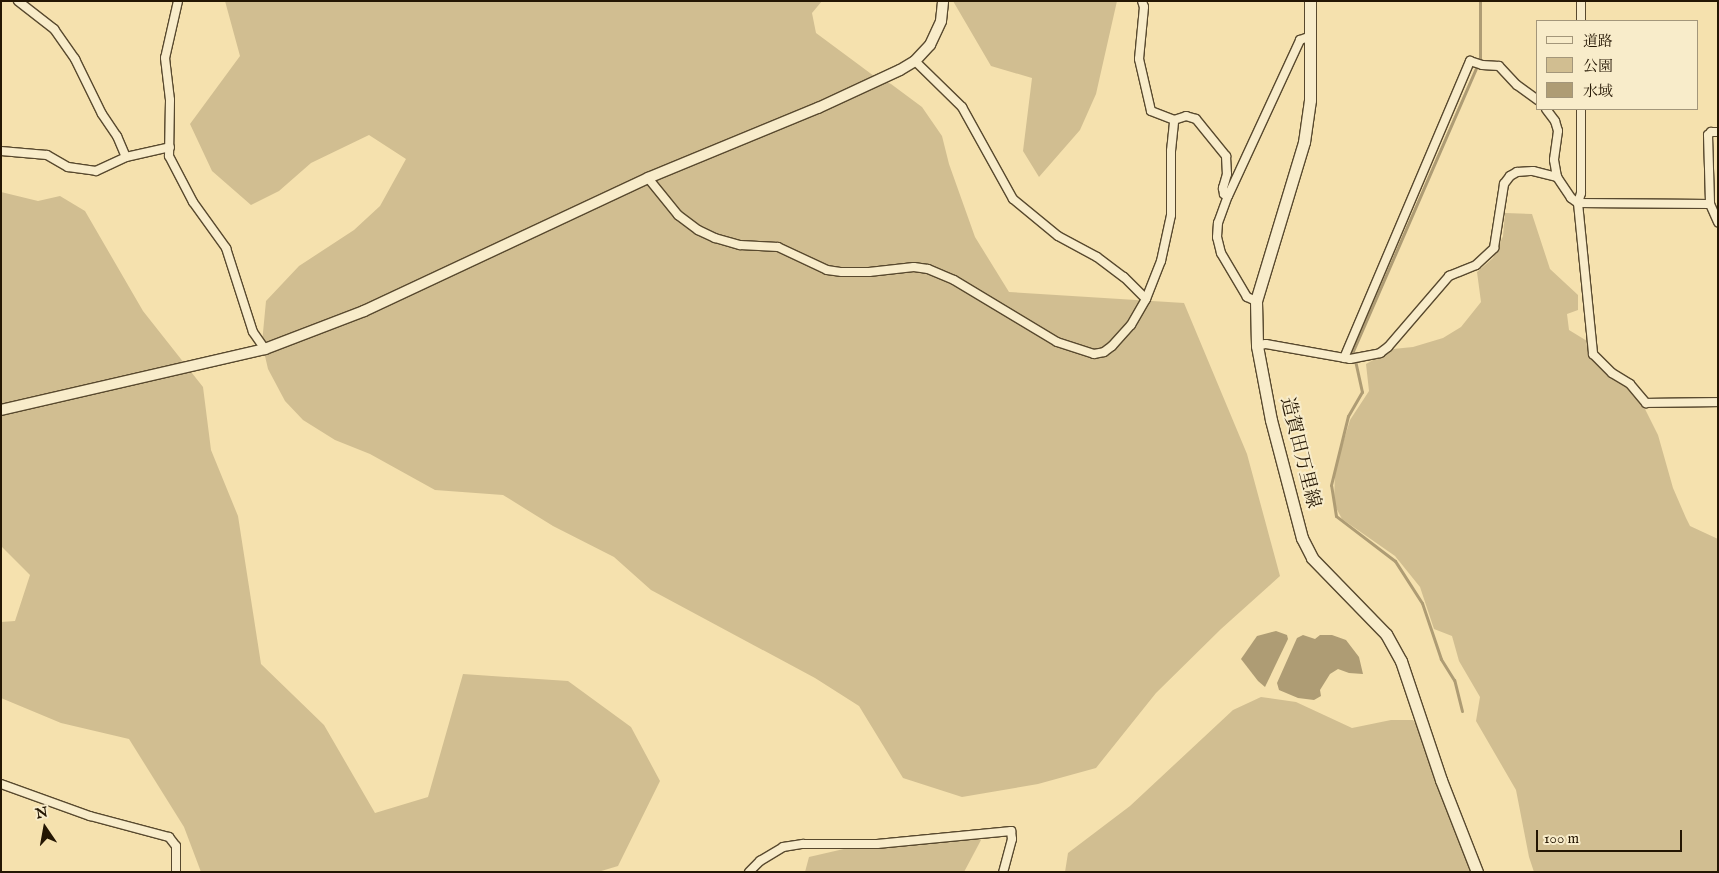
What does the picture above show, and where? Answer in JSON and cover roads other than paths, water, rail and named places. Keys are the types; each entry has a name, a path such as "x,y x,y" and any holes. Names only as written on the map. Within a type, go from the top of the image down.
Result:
{"main road":[{"name":"造賀田万里線","path":"1310,1 1312,36 1310,100 1304,142 1256,301 1257,346 1271,420 1302,538 1312,558 1386,634 1401,661 1441,780 1477,872"}],"street":[{"path":"18,1 54,29 75,59 102,114 117,136 126,158"},
{"path":"178,1 165,58 170,100 169,156 193,202 226,248 253,332 261,340 265,349"},
{"path":"1,410 265,349 364,310 648,178 818,108 900,70 915,61 930,45 941,21 943,1"},
{"path":"1142,1 1144,7 1139,59 1151,111 1174,120 1186,116 1196,119 1226,156 1227,174 1223,188 1224,194 1228,196"},
{"path":"1581,1 1581,20"},
{"path":"1256,301 1248,297 1222,253 1217,237 1218,223 1228,196 1300,40 1312,36"},
{"path":"915,61 962,107 1013,199 1058,236 1097,256 1124,277 1146,299"},
{"path":"1344,358 1470,61 1482,65 1499,66 1516,85 1536,99"},
{"path":"1547,110 1558,131 1554,160 1557,177 1571,198 1578,204 1710,204"},
{"path":"1581,110 1581,194 1578,204 1593,354 1612,373 1630,384 1646,403 1718,402"},
{"path":"648,178 678,215 698,230 715,238 740,245 778,247 827,270 842,272 914,267 928,269 954,280 1057,342 1079,351 1094,354 1104,352 1112,346 1131,325 1146,299 1161,261 1171,215 1171,151 1174,120"},
{"path":"1718,132 1711,132 1708,135 1710,204 1718,222"},
{"path":"1,151 47,155 68,167 96,171 126,158 170,147"},
{"path":"1257,346 1266,344 1344,358 1364,357 1388,347 1449,276 1476,264 1494,248 1504,184 1510,176 1517,172 1532,171 1557,177"},
{"path":"1,784 90,816 169,837 176,846 176,872"},
{"path":"749,872 760,861 783,848 803,844 877,844 1011,831 1012,839 1003,872"}],"water":[{"path":"1276,631 1287,635 1288,639 1265,687 1241,659 1257,636"},
{"path":"1303,635 1315,639 1320,635 1332,635 1346,640 1359,657 1363,674 1349,673 1338,669 1330,674 1320,690 1321,696 1314,700 1298,698 1279,690 1277,683 1297,638"}],"waterway":[{"path":"1462,711 1454,680 1441,659 1422,603 1395,561 1336,516 1331,485 1348,416 1362,392 1353,351 1480,59 1480,1"}]}
